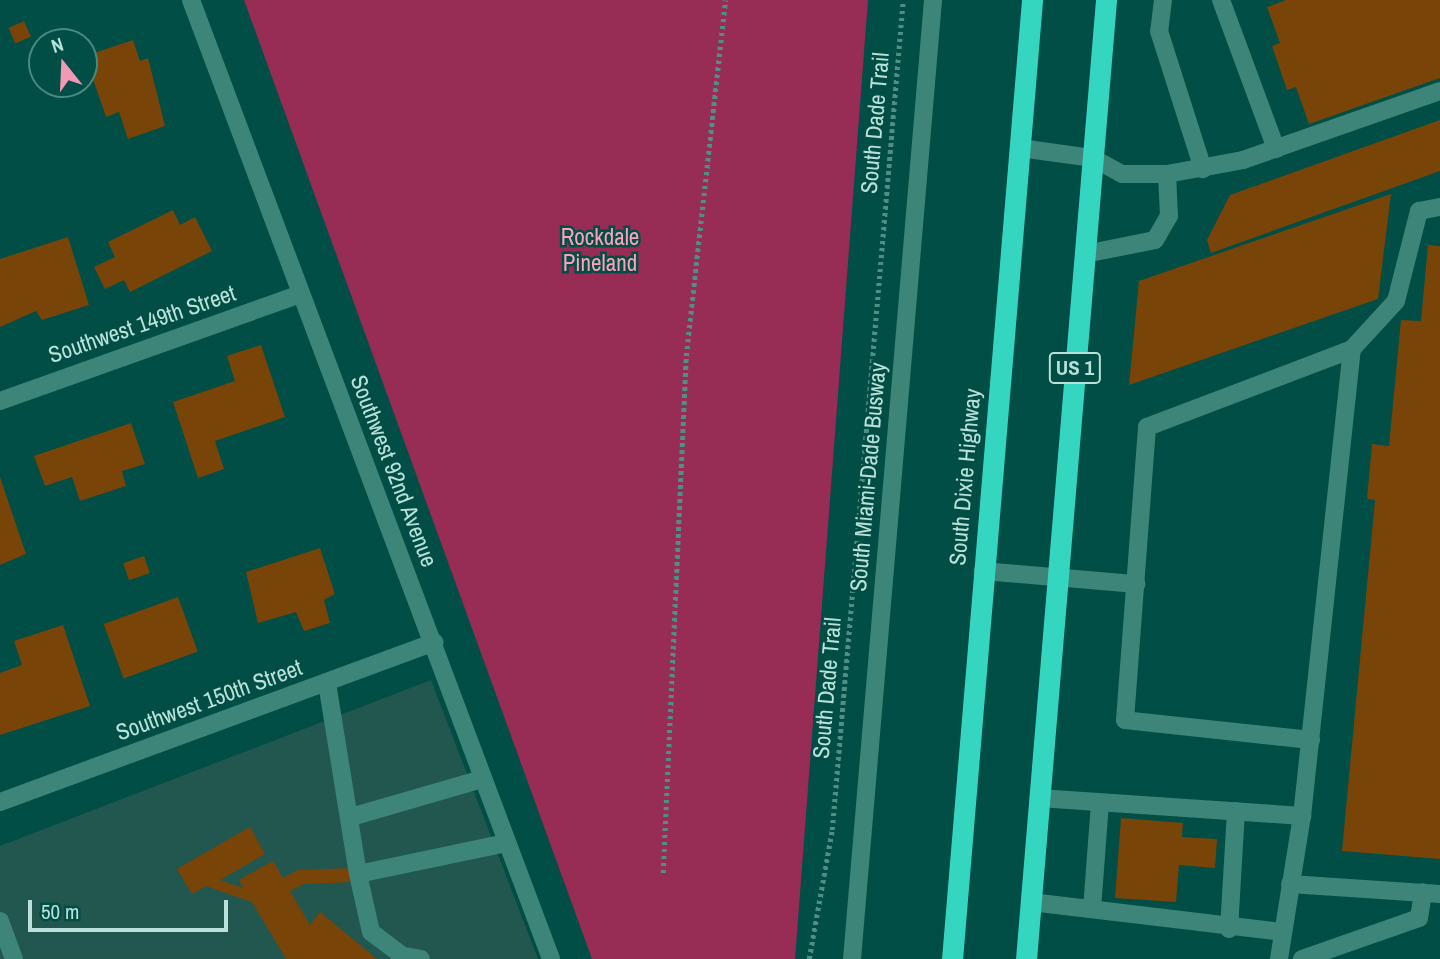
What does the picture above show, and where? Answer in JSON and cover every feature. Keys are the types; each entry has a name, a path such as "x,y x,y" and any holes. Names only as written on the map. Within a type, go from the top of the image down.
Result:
{"highway":[{"name":"South Dixie Highway","path":"952,959 1032,0"},
{"name":"US 1","path":"1026,959 1106,0"}],"street":[{"name":"Southwest 92nd Avenue","path":"191,0 551,959"},
{"name":"South Miami-Dade Busway","path":"852,959 933,0"},
{"path":"1163,0 1159,30 1203,169"},
{"path":"1222,0 1276,149"},
{"path":"1020,148 1093,158 1122,174 1167,174 1203,169 1276,149 1440,91"},
{"path":"1085,254 1155,240 1169,216 1167,174"},
{"path":"1311,740 1125,720 1147,427 1352,349 1396,301 1419,211 1440,207"},
{"name":"Southwest 149th Street","path":"0,401 301,294"},
{"path":"1279,959 1281,932 1303,816 1352,349"},
{"path":"983,571 1136,584"},
{"name":"Southwest 150th Street","path":"0,802 434,642"},
{"path":"327,683 370,932 403,956 421,959"},
{"path":"351,817 482,779"},
{"path":"1039,798 1303,816"},
{"path":"1091,909 1100,802"},
{"path":"1229,929 1236,811"},
{"path":"358,874 507,843"},
{"path":"1290,884 1431,893 1419,918 1302,959"},
{"path":"1031,902 1229,929 1281,932"},
{"path":"0,921 14,959"}],"path":[{"path":"663,873 686,356 726,0"},
{"name":"South Dade Trail","path":"809,959 832,830 903,0"}],"shaded area":[{"path":"431,680 538,959 0,959 0,846"}],"green space":[{"name":"Rockdale Pineland","path":"244,0 868,0 795,959 592,959"}],"building":[{"path":"1286,0 1440,0 1440,78 1309,124 1296,87 1287,90 1272,46 1280,43 1267,7"},
{"path":"24,21 28,38 15,43 8,28"},
{"path":"133,40 140,61 148,58 165,126 128,139 119,112 106,117 98,94 98,52"},
{"path":"1440,120 1440,171 1211,253 1207,240 1230,195"},
{"path":"1391,194 1378,299 1129,385 1139,281"},
{"path":"173,210 180,225 195,217 212,251 130,292 124,280 105,289 94,267 115,257 108,242"},
{"path":"68,237 89,305 42,320 36,311 0,327 0,259"},
{"path":"1428,245 1440,246 1440,859 1342,851 1375,500 1367,499 1372,444 1389,446 1401,320 1421,321"},
{"path":"261,345 285,417 215,441 224,469 198,478 173,402 235,381 227,356"},
{"path":"131,423 145,464 122,471 126,486 80,501 72,477 45,486 34,456"},
{"path":"0,477 26,554 0,565"},
{"path":"320,548 335,594 324,600 330,623 304,631 296,612 258,623 246,572"},
{"path":"144,556 150,573 129,580 123,563"},
{"path":"178,597 198,652 124,679 104,624"},
{"path":"63,625 90,706 0,735 0,673 22,665 14,641"},
{"path":"1121,818 1183,823 1182,837 1217,839 1215,868 1179,865 1176,902 1115,898"},
{"path":"250,827 265,854 220,880 243,888 239,880 273,861 283,878 298,870 352,868 353,882 304,884 290,891 310,925 320,912 377,959 286,959 252,902 206,886 192,894 177,869"}]}
